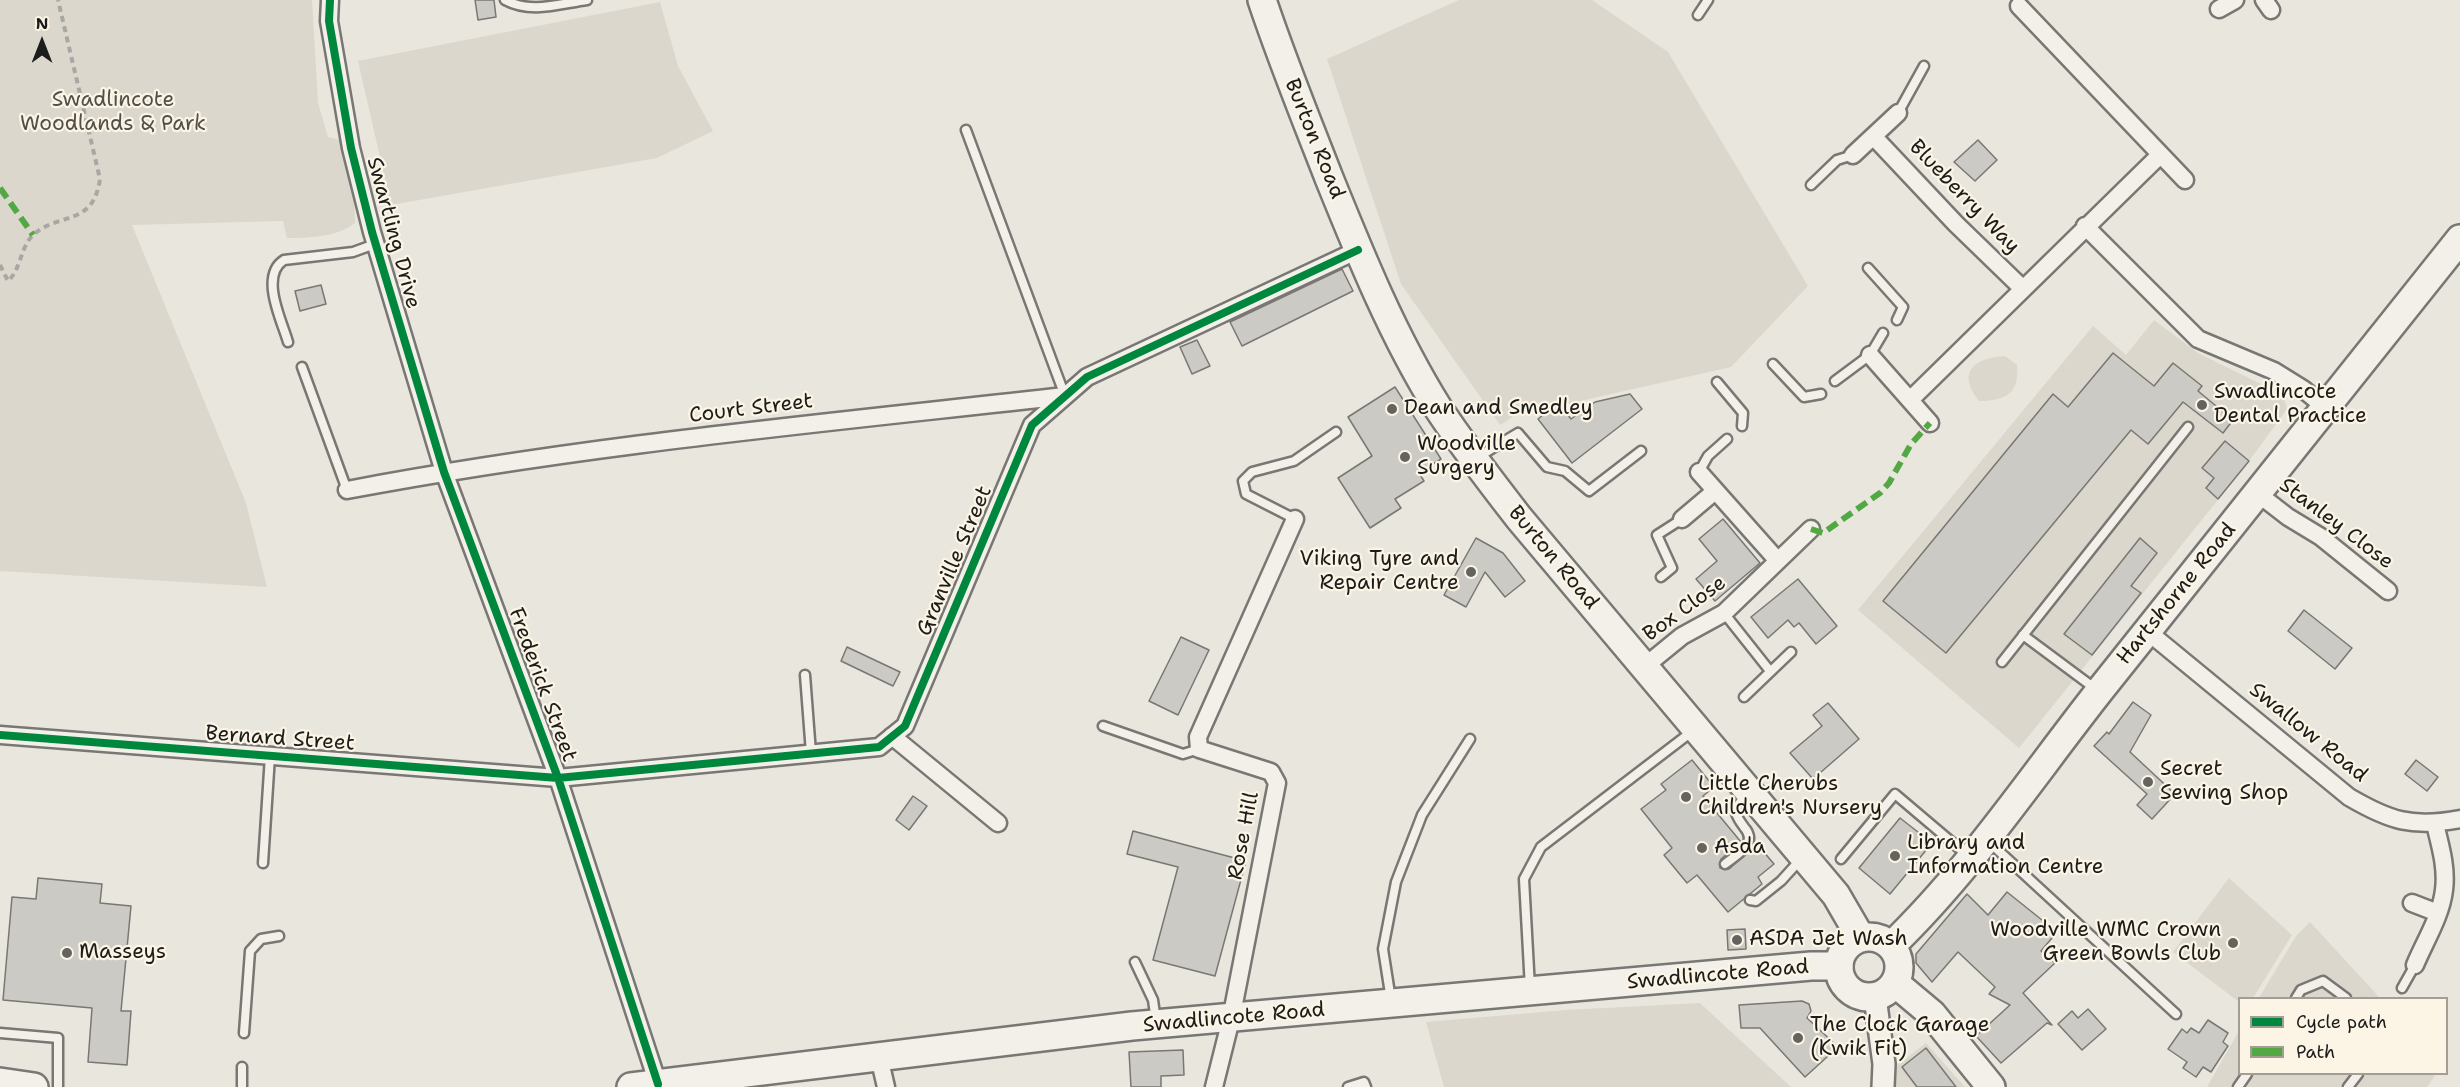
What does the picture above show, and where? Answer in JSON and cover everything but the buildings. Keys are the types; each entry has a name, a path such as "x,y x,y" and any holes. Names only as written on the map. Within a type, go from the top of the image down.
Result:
{"main road":[{"name":"Burton Road","path":"1262,0 1281,57 1358,250 1437,406 1473,460 1836,895 1861,938"},
{"name":"Hartshorne Road","path":"1891,946 1919,920 2014,805 2099,691 2460,239"},
{"path":"1873,937 1891,946 1898,958 1899,968 1885,990 1863,997 1853,993 1841,978 1839,966 1842,954 1850,944 1861,938 1873,937"},
{"name":"Swadlincote Road","path":"631,1087 746,1076 879,1056 1157,1025 1530,990 1811,966 1839,966"},
{"path":"1885,990 1932,1014 1991,1087"},
{"path":"0,1082 34,1087"}],"street":[{"name":"Swartling Drive","path":"330,0 330,21 351,148 375,244 444,472"},
{"path":"2219,9 2235,0"},
{"path":"2019,6 2185,180"},
{"path":"1853,155 1898,113"},
{"name":"Blueberry Way","path":"1874,136 1956,224 2022,288"},
{"name":"Blueberry Way","path":"1910,400 2160,155"},
{"path":"2085,226 2198,339 2274,371 2303,389 2325,407"},
{"name":"Granville Street","path":"558,778 879,747 905,726 1032,425 1087,377 1358,250"},
{"path":"1870,355 1930,423"},
{"name":"Court Street","path":"347,490 444,472 762,430 1065,396"},
{"name":"Frederick Street","path":"444,472 558,778 658,1084"},
{"path":"1699,472 1714,492 1778,561"},
{"path":"1682,519 1714,492"},
{"name":"Stanley Close","path":"2257,493 2288,517 2321,537 2388,591"},
{"path":"1199,749 1198,738 1206,718 1295,519"},
{"name":"Box Close","path":"1644,667 1682,636 1724,613 1810,529"},
{"name":"Swallow Road","path":"2147,631 2349,797 2384,817 2435,824 2460,819"},
{"name":"Bernard Street","path":"0,735 558,778"},
{"path":"892,736 998,823"},
{"name":"Rose Hill","path":"1199,749 1271,772 1277,783 1231,1019 1214,1087"},
{"path":"2415,965 2438,913 2444,890 2444,864 2435,824"},
{"path":"2412,903 2438,913"},
{"path":"1883,1087 1885,990"},
{"path":"879,1056 886,1087"}],"lane":[{"path":"505,0 515,6 535,8 587,0"},
{"path":"1698,15 1708,0"},
{"path":"1898,113 1924,66"},
{"path":"966,130 1065,396"},
{"path":"1811,185 1837,160 1853,155"},
{"path":"288,342 273,294 274,272 279,263 353,252 375,244"},
{"path":"1868,268 1902,307 1897,320"},
{"path":"1835,381 1870,355 1883,333"},
{"path":"1773,364 1804,397 1821,394"},
{"path":"302,368 347,490"},
{"path":"1717,382 1743,413 1742,426"},
{"path":"2002,662 2188,427"},
{"path":"1295,519 1246,494 1244,481 1252,472 1294,461 1336,432"},
{"path":"1473,460 1518,433 1547,467 1565,471 1589,491 1641,451"},
{"path":"1699,472 1708,456 1727,439"},
{"path":"1661,577 1672,568 1657,535 1682,519"},
{"path":"1724,613 1770,671"},
{"path":"2023,635 2099,691"},
{"path":"1744,697 1791,652"},
{"path":"805,675 811,753"},
{"path":"1103,726 1183,754 1199,749"},
{"path":"1530,990 1524,879 1541,847 1697,728"},
{"path":"1392,1004 1383,949 1396,882 1422,815 1470,739"},
{"path":"263,863 270,756"},
{"path":"1725,864 1747,846 1750,839 1748,831 1736,816 1735,809 1738,802 1748,792"},
{"path":"1842,860 1895,794 1978,848 2176,1014"},
{"path":"1750,900 1756,901 1781,881 1789,869 1803,857"},
{"path":"244,1034 250,951 261,939 279,936"},
{"path":"1135,962 1153,1000 1157,1025"},
{"path":"2402,988 2415,965"},
{"path":"2297,997 2301,990 2323,981 2343,997"},
{"path":"0,1033 58,1038 58,1087"},
{"path":"242,1067 242,1087"},
{"path":"2348,1087 2357,1075"},
{"path":"1348,1087 1365,1082 1366,1087"}],"path":[{"path":"0,265 8,281 13,276 24,247 33,235 45,227 70,220 85,212 98,192 100,180 58,0"}],"shaded area":[{"path":"2154,320 2198,353 2283,395 2287,409 2249,461 2019,748 1858,610 2093,326 2126,355"},
{"path":"2310,922 2379,997 2260,997 2296,936"},
{"path":"1700,1003 1791,1087 1444,1087 1426,1022 1566,1010"},
{"path":"2238,1033 2238,1075 2435,1075 2427,1087 2207,1087"},
{"path":"1926,1043 1965,1087 1895,1087 1896,1066"}],"green space":[{"name":"Swadlincote Woodlands & Park","path":"0,0 312,0 318,103 328,137 340,140 354,201 355,223 331,234 296,238 287,238 283,221 132,225 246,503 267,587 0,571"},
{"path":"1459,0 1592,0 1668,52 1808,286 1731,367 1514,416 1500,425 1401,284 1327,59"},
{"path":"660,2 678,66 713,131 657,158 391,205 358,61"},
{"path":"2005,356 2017,365 2016,382 2013,389 2004,397 1979,401 1969,382 1972,368 1985,360"},
{"name":"Woodville WMC Crown Green Bowls Club","path":"2229,878 2292,935 2254,997 2238,997 2238,1001 2173,952"}],"marked path":[{"path":"0,188 33,235"},
{"path":"1811,529 1823,533 1880,493 1889,483 1911,444 1930,423"}],"cycle path":[{"path":"330,0 329,21 351,148 372,232 444,472 558,778 658,1084"},
{"path":"0,735 558,778 879,747 905,726 1032,425 1087,377 1358,250"}],"place":[{"name":"Swadlincote Dental Practice","path":"2202,405"},
{"name":"Dean and Smedley","path":"1392,409"},
{"name":"Woodville Surgery","path":"1405,457"},
{"name":"Viking Tyre and Repair Centre","path":"1471,572"},
{"name":"Secret Sewing Shop","path":"2148,782"},
{"name":"Little Cherubs Children's Nursery","path":"1686,797"},
{"name":"Asda","path":"1702,848"},
{"name":"Library and Information Centre","path":"1895,856"},
{"name":"ASDA Jet Wash","path":"1737,940"},
{"name":"Woodville WMC Crown Green Bowls Club","path":"2233,943"},
{"name":"Masseys","path":"67,953"},
{"name":"The Clock Garage (Kwik Fit)","path":"1798,1038"}]}
